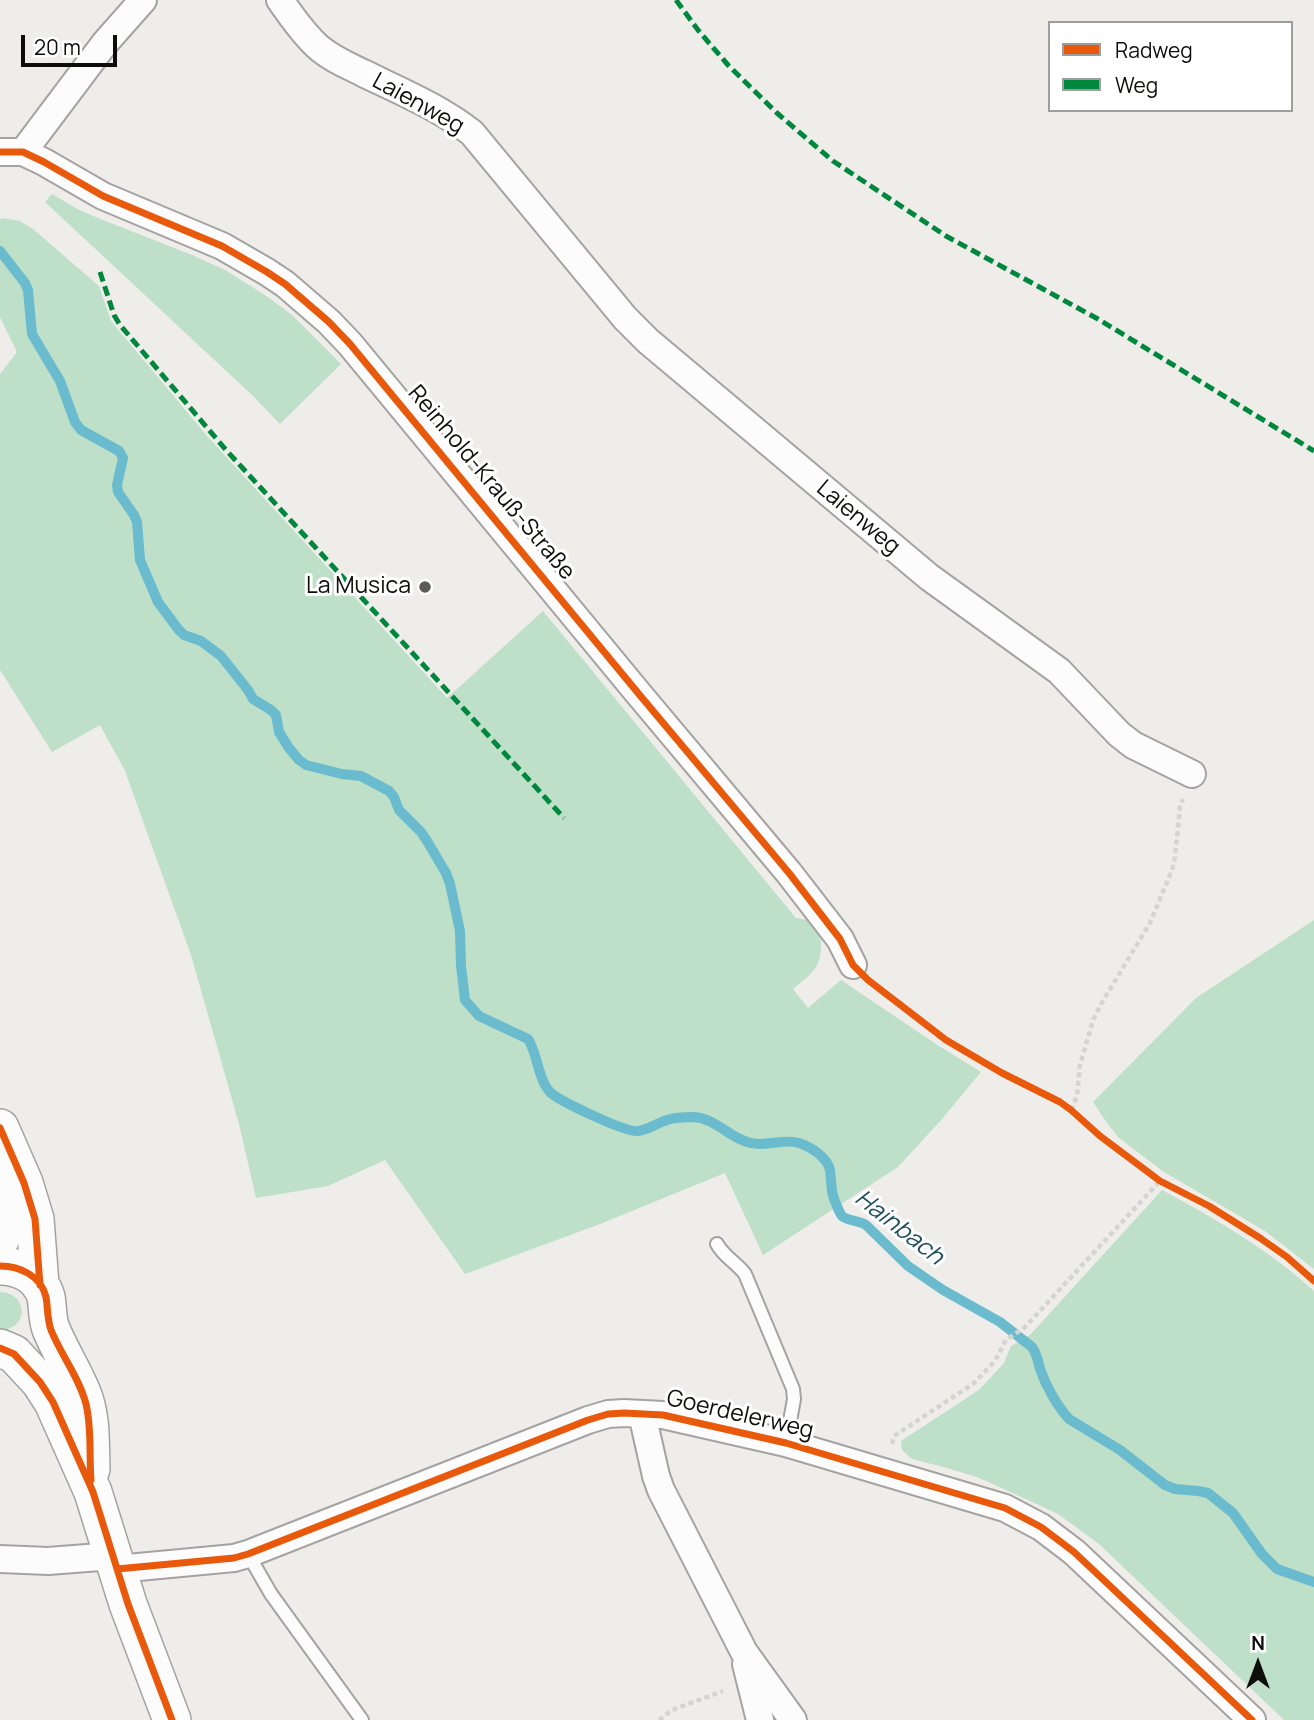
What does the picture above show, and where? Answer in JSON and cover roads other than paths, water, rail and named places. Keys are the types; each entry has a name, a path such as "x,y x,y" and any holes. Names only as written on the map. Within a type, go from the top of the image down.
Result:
{"main road":[{"path":"0,1128 24,1183 35,1219 45,1329 34,1345 7,1351"},
{"path":"0,1181 6,1211 6,1222 0,1240"},
{"path":"0,1266 13,1266 34,1278 51,1328 83,1394 89,1420 93,1492"},
{"path":"7,1351 40,1382 53,1402 93,1492 128,1604 172,1720"}],"street":[{"path":"11,152 143,0"},
{"name":"Laienweg","path":"280,0 302,29 335,59 440,111 472,133 625,318 648,341 929,577 1059,671 1119,734 1133,745 1192,774"},
{"name":"Reinhold-Krauß-Straße","path":"11,152 44,162 103,196 199,234 222,246 285,284 329,323 359,354 789,873 840,939 853,965"},
{"name":"Goerdelerweg","path":"0,1559 115,1563 234,1558 588,1420 608,1414 663,1415 786,1443 1005,1508 1041,1527 1074,1552 1252,1720"},
{"path":"642,1414 661,1490 744,1652 793,1720"},
{"path":"744,1652 760,1720"}],"lane":[{"path":"717,1244 722,1253 745,1274 793,1389 794,1398 786,1443"},
{"path":"248,1554 271,1594 362,1720"}],"waterway":[{"name":"Hainbach","path":"0,251 25,283 32,334 60,381 75,422 81,430 119,451 123,458 118,492 137,522 140,560 158,602 184,635 201,641 221,656 253,699 276,715 279,732 299,760 306,765 361,776 389,791 394,797 399,810 427,841 450,884 460,931 465,1000 479,1016 528,1039 543,1082 551,1093 593,1116 631,1130 642,1130 674,1118 694,1117 709,1121 743,1141 763,1144 793,1142 813,1150 828,1165 833,1196 842,1216 866,1225 908,1266 943,1290 1000,1322 1032,1347 1049,1389 1069,1419 1120,1450 1165,1485 1175,1489 1208,1493 1233,1513 1262,1554 1277,1569 1314,1582"}],"place":[{"name":"La Musica","path":"425,587"}]}
